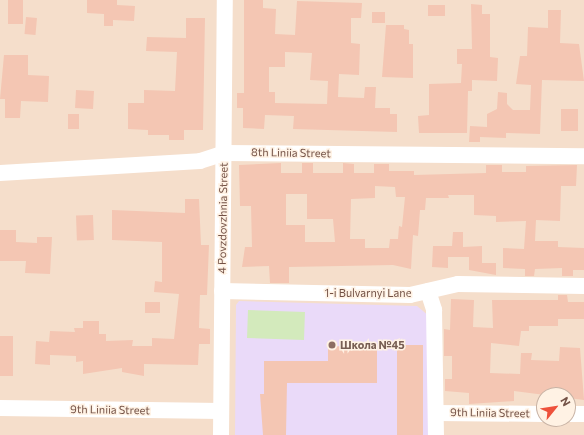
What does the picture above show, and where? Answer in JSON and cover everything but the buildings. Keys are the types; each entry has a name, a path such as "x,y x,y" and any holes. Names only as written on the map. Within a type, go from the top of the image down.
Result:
{"street":[{"name":"4 Povzdovzhnia Street","path":"221,435 225,0"},
{"name":"8th Liniia Street","path":"0,173 200,161 224,152 584,156"},
{"name":"1-i Bulvarnyi Lane","path":"222,291 410,294 458,284 584,286"},
{"path":"428,291 434,310 437,412 436,435"},
{"name":"9th Liniia Street","path":"0,408 221,411"},
{"name":"9th Liniia Street","path":"437,412 536,414"}],"shaded area":[{"path":"0,0 584,0 584,435 0,435"},
{"name":"Школа №45","path":"239,301 417,306 429,316 428,435 235,435 236,305"}],"green space":[{"path":"248,310 305,312 304,340 247,338"}],"place":[{"name":"Школа №45","path":"332,345"}]}
